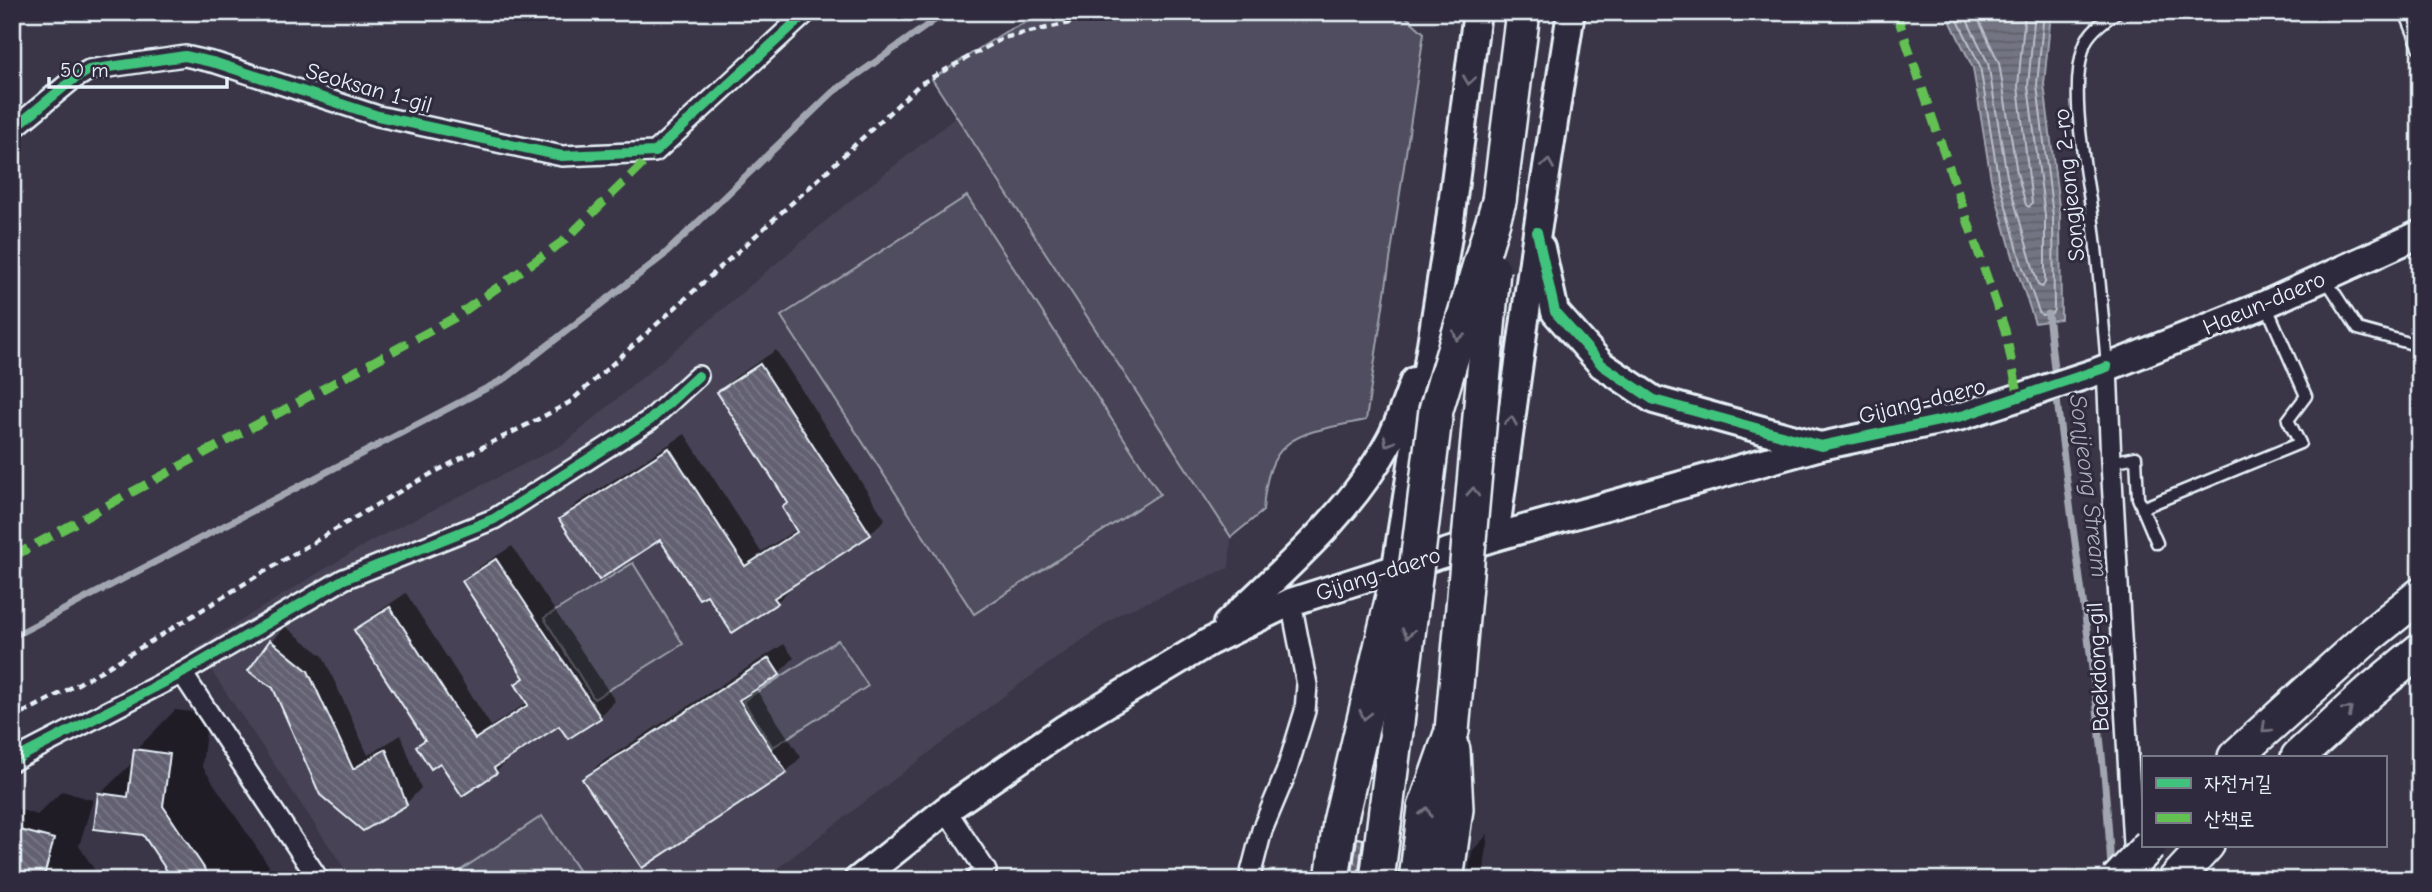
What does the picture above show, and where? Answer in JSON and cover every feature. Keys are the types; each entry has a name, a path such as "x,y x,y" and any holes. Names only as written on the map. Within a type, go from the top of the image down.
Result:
{"highway":[{"path":"1446,880 1456,809 1452,731 1499,201 1523,12"},
{"path":"1332,880 1340,822 1436,410 1499,201"},
{"path":"1377,880 1436,410"},
{"path":"2236,756 2368,636 2420,595"},
{"path":"2299,756 2420,650"},
{"path":"1416,880 1425,808 1452,731"},
{"path":"2117,880 2149,846"},
{"path":"2175,880 2206,846"}],"main road":[{"path":"1396,567 1448,236 1478,12"},
{"path":"1495,537 1537,232 1571,12"},
{"path":"1537,232 1555,313 1602,365 1654,400 1821,446"},
{"name":"Haeun-daero","path":"2032,393 2102,369 2266,304 2420,234"},
{"path":"1209,642 1300,553 1353,496 1390,440 1420,366 1448,236"},
{"name":"Gijang-daero","path":"858,880 946,810 1064,729 1209,642 1291,602 1495,537 1821,446 1962,416 2032,393"}],"street":[{"name":"Seoksan 1-gil","path":"12,130 71,81 89,70 185,56 216,63 378,116 562,156 655,152 807,12"},
{"name":"Baekdong-gil","path":"2102,369 2111,462 2135,880"},
{"path":"12,761 182,673 344,579 494,519 650,420 698,376"},
{"name":"Gijang-daero","path":"1249,880 1262,830 1286,773 1305,710 1307,685 1291,602"},
{"path":"182,673 319,880"},
{"path":"946,810 986,871 975,880"}],"lane":[{"name":"Songjeong 2-ro","path":"2102,369 2094,225 2078,106 2079,72 2084,44 2102,22 2116,12"},
{"path":"2405,12 2420,49"},
{"path":"2325,277 2358,329 2420,346"},
{"path":"2142,508 2300,443 2288,420 2306,396 2266,304"},
{"path":"2111,462 2136,457 2138,498 2157,543"}],"path":[{"path":"12,718 58,696 260,574 452,463 528,426 569,402 812,185 920,84 1003,38 1118,12"}],"shaded area":[{"path":"1048,12 1401,12 1424,33 1366,420 1322,429 1291,442 1280,452 1272,466 1266,485 1263,511 1231,537 932,79 1005,32"},
{"path":"956,117 1231,537 1229,568 1121,613 1017,686 762,880 352,880 196,648 369,542 564,444 840,209"},
{"path":"967,196 1160,494 974,614 781,316"},
{"path":"633,563 683,644 594,699 544,618"},
{"path":"838,640 868,686 773,747 743,701"},
{"path":"542,816 582,876 576,880 446,880"}],"water":[{"path":"1946,12 2055,12 2050,23 2044,84 2060,215 2061,319 2035,323 1991,179 1973,68"}],"building":[{"path":"760,364 871,535 774,598 778,603 732,633 707,595 699,599 660,540 599,580 559,519 669,448 745,566 797,532 782,507 788,503 717,392"},
{"path":"496,559 601,718 568,739 559,726 494,768 497,773 462,796 440,763 431,769 416,746 425,740 354,630 390,607 475,739 528,705 515,684 524,678 462,581"},
{"path":"270,640 308,671 353,769 386,749 407,805 363,831 320,795 273,688 248,671"},
{"path":"769,658 780,675 739,700 787,773 642,868 582,779"},
{"path":"134,749 170,754 163,806 212,880 173,880 143,835 94,829 98,793 128,797"},
{"path":"20,830 54,839 43,880 12,880 12,856"},
{"path":"1357,838 1363,839 1358,880 1351,880"}],"waterway":[{"path":"12,637 506,378 664,255 833,92 946,12"},
{"name":"Sonjjeong Stream","path":"2048,314 2055,378"},
{"name":"Sonjjeong Stream","path":"2056,390 2095,689 2111,869"}],"marked path":[{"path":"1896,12 2005,330 2019,398"},
{"path":"12,557 454,318 565,240 655,152"}],"cycle path":[{"path":"12,130 71,81 89,70 185,56 216,63 378,116 562,156 655,152 807,12"},
{"path":"1537,232 1555,312 1602,365 1654,400 1821,446 1962,416 2107,367"},
{"path":"12,761 182,673 344,579 494,519 650,420 698,376"}]}
